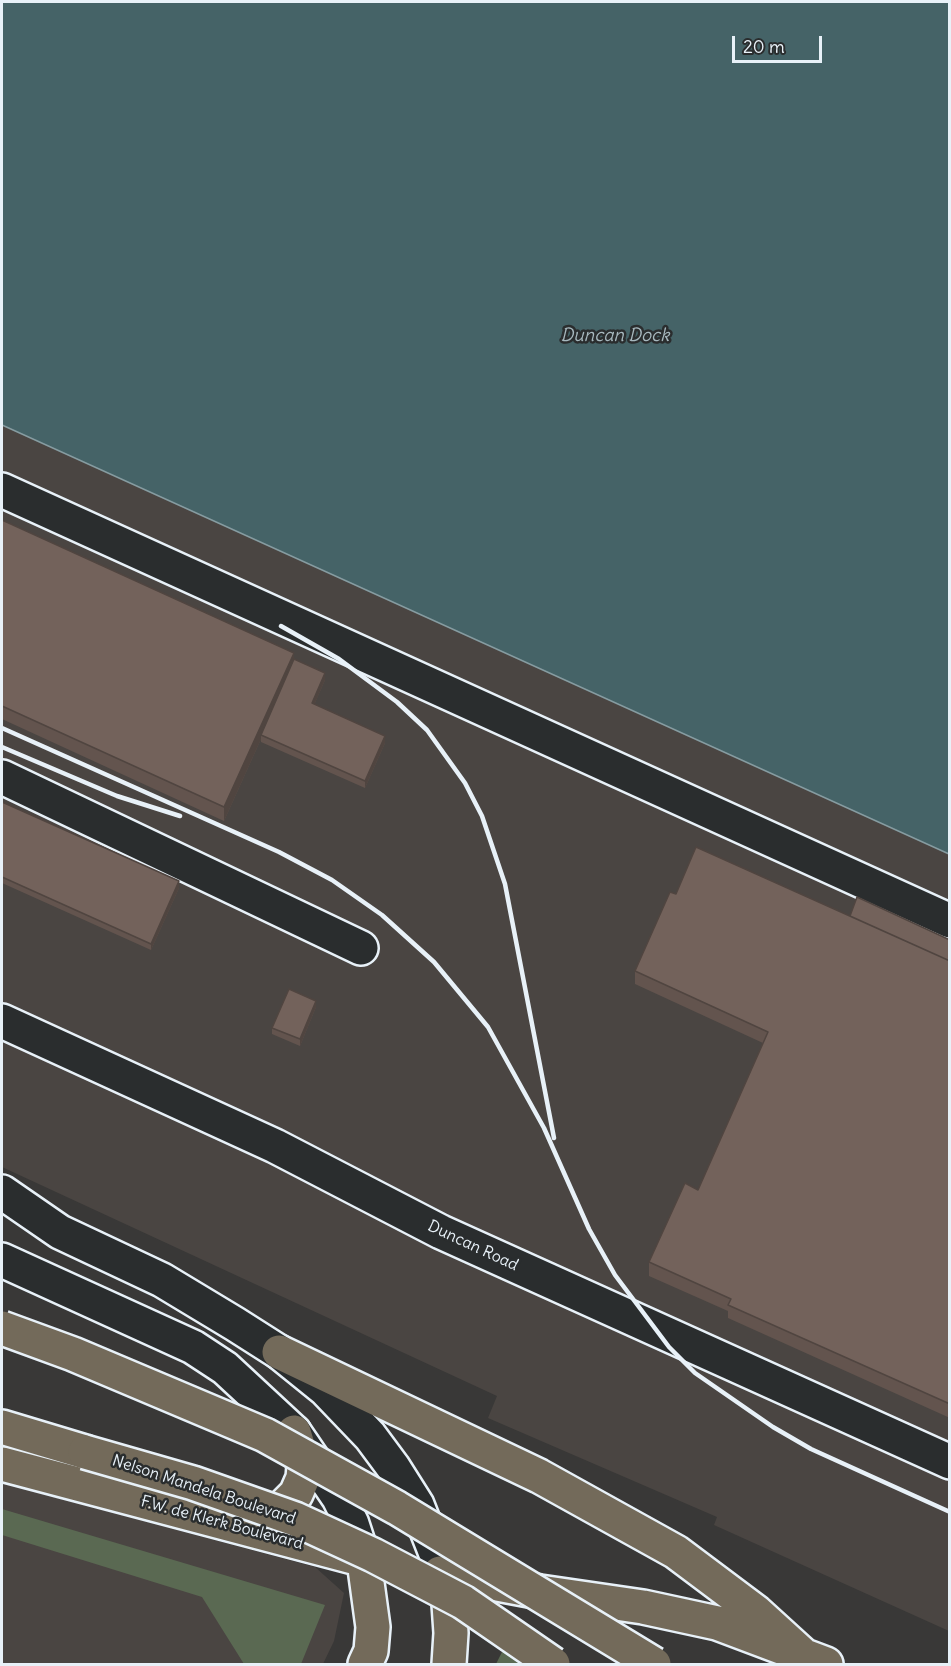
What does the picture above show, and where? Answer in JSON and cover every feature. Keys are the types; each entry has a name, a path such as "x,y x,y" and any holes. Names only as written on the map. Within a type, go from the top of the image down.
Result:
{"main road":[{"path":"2,1328 73,1354 265,1435 397,1508 654,1665"},
{"path":"279,1352 539,1476 676,1552 756,1612 813,1659"},
{"name":"Nelson Mandela Boulevard","path":"2,1427 193,1483 295,1519 373,1555 463,1602 554,1665"},
{"path":"224,1524 260,1522 275,1515 290,1503 303,1478 301,1448 294,1432"},
{"name":"F.W. de Klerk Boulevard","path":"2,1464 364,1561 540,1592 643,1606 717,1623 813,1659"},
{"path":"364,1561 373,1627 370,1652 365,1665"},
{"path":"444,1574 451,1633 448,1665"}],"street":[{"path":"2,490 950,921"},
{"path":"2,777 361,948"},
{"name":"Duncan Road","path":"2,1020 275,1146 493,1256 950,1462"},
{"path":"2,1192 60,1232 162,1280 279,1352 347,1409 393,1467 417,1505 444,1574"},
{"path":"2,1217 60,1232"},
{"path":"2,1260 193,1347 225,1368 294,1432 339,1498 352,1524 364,1561"},
{"path":"193,1347 218,1314"}],"shaded area":[{"path":"2,425 949,854 949,1631 714,1525 717,1517 488,1418 497,1396 2,1167"},
{"path":"2,1483 315,1567 344,1593 334,1641 323,1664 2,1664"}],"green space":[{"path":"2,1509 325,1605 301,1664 244,1664 202,1597 2,1535"},
{"path":"505,1646 553,1664 496,1664"}],"water":[{"name":"Duncan Dock","path":"2,2 949,2 949,854 2,425"}],"building":[{"path":"2,520 294,653 224,807 2,706"},
{"path":"294,659 325,673 312,703 385,736 365,781 261,735"},
{"path":"2,802 179,881 151,944 2,877"},
{"path":"696,847 950,961 950,1404 728,1305 731,1299 649,1262 685,1183 698,1190 768,1032 635,971 670,892 676,894"},
{"path":"857,897 950,940 950,961 850,916"},
{"path":"289,989 316,1001 300,1039 272,1028"}],"railway":[{"path":"281,626 339,659 397,702 427,730 465,783 482,816 505,884 554,1138"},
{"path":"2,728 279,852 332,880 382,915 434,962 488,1027 544,1128 589,1229 615,1275 669,1347 695,1373 773,1427 811,1449 950,1512"},
{"path":"2,747 117,796 180,816"}]}
